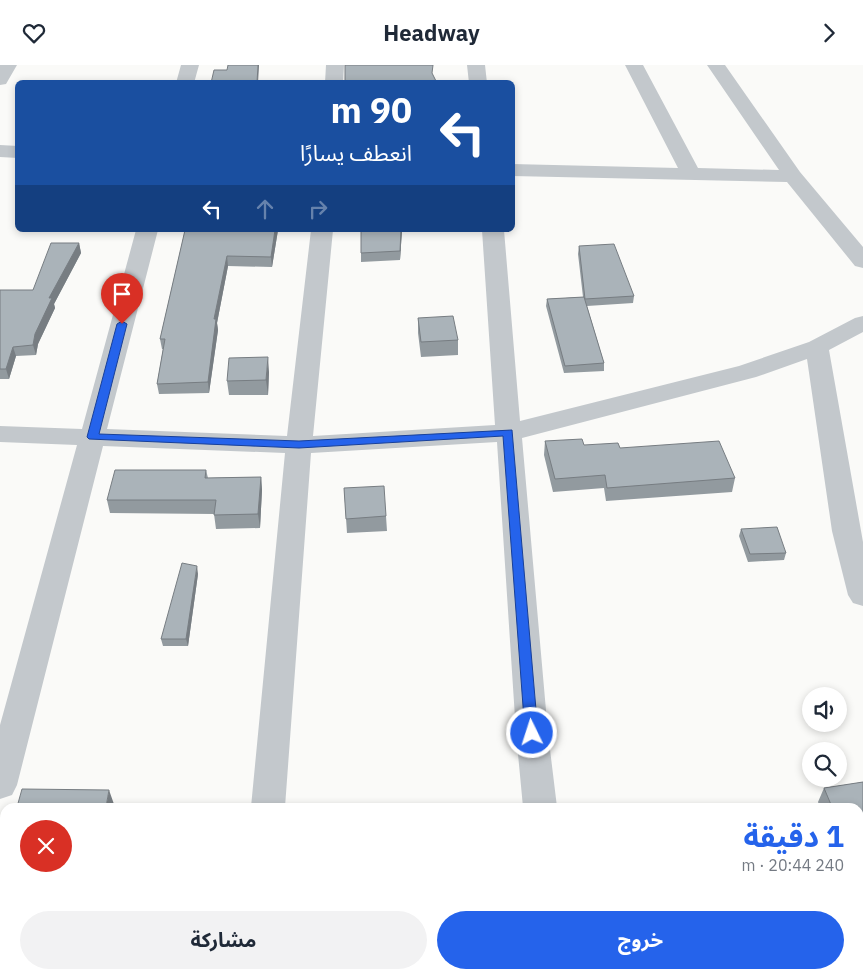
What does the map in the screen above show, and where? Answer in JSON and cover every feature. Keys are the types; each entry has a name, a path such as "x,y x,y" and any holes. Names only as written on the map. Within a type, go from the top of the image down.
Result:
{"street":[{"path":"0,79 8,65"},
{"path":"186,80 190,65"},
{"path":"334,80 335,65"},
{"path":"476,65 478,80"},
{"path":"634,65 692,174"},
{"path":"716,65 793,176 863,261"},
{"path":"0,151 15,152"},
{"path":"515,170 793,176"},
{"path":"0,785 146,232"},
{"path":"268,803 299,445 322,232"},
{"path":"493,232 532,733 540,803"},
{"path":"0,434 299,445 508,433 747,372 817,347 863,323"},
{"path":"817,347 846,531 863,595"}],"building":[{"path":"228,65 258,65 257,80 212,80 214,70 227,70"},
{"path":"345,65 433,65 432,73 436,80 345,80"},
{"path":"185,232 275,232 271,257 227,256 214,319 216,319 208,382 157,384 165,339 160,339"},
{"path":"361,232 401,232 400,251 361,253"},
{"path":"51,243 79,243 49,298 52,298 35,334 33,345 13,347 6,369 0,369 0,290 33,290"},
{"path":"614,244 634,296 585,299 579,246"},
{"path":"584,297 604,363 565,366 547,299"},
{"path":"453,316 458,340 421,342 418,318"},
{"path":"268,357 266,380 227,381 229,358"},
{"path":"582,439 584,445 618,443 620,448 719,441 735,478 607,488 605,475 555,479 545,441"},
{"path":"115,470 206,470 205,478 261,477 258,514 214,515 216,500 107,500"},
{"path":"384,486 386,516 346,519 344,488"},
{"path":"777,527 786,553 750,554 741,529"},
{"path":"182,563 197,566 186,639 161,639"},
{"path":"863,782 863,803 830,803 824,788 847,787 847,784"},
{"path":"22,789 109,790 107,803 18,803"}],"route":[{"path":"122,324 93,437 299,445 508,433 532,733"}]}
